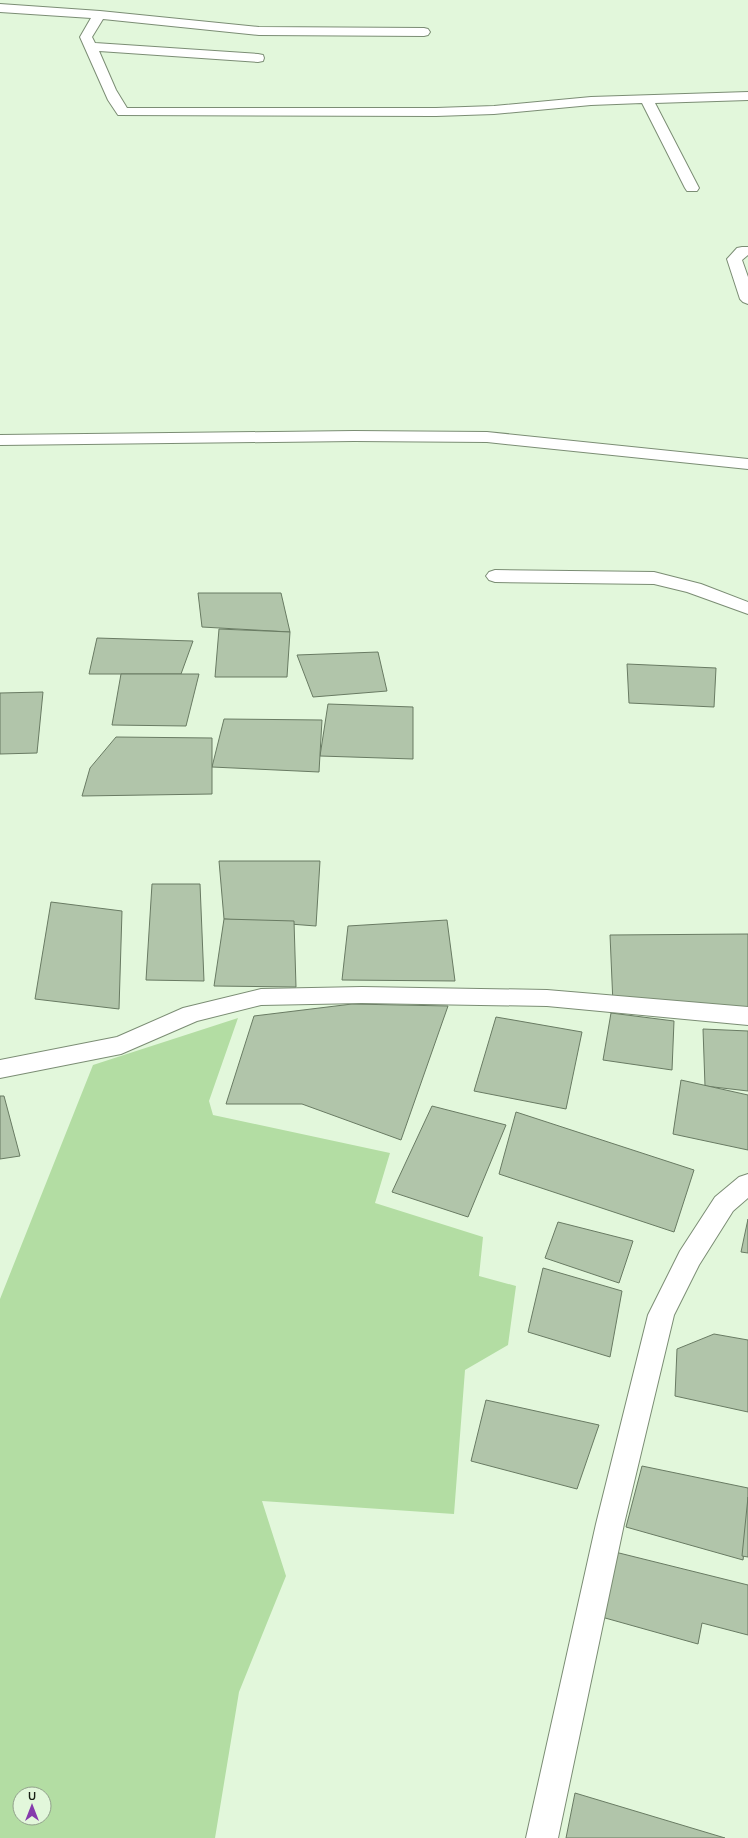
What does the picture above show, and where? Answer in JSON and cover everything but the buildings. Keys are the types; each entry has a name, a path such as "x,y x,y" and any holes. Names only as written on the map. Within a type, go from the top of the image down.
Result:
{"street":[{"path":"0,8 100,15 259,31 424,32"},
{"path":"100,15 89,30 86,37 120,111 129,113 436,112 494,110 591,101 748,96"},
{"path":"91,47 258,58"},
{"path":"646,99 692,188"},
{"path":"748,251 742,252 734,258 748,299"},
{"path":"0,440 354,436 487,437 748,464"},
{"path":"494,576 654,578 694,588 748,608"},
{"path":"0,1069 121,1045 191,1014 261,997 362,995 546,998 748,1016"},
{"path":"542,1838 610,1524 661,1315 689,1258 724,1204 748,1184"}],"green space":[{"path":"238,1018 209,1101 213,1115 390,1153 375,1203 483,1237 479,1276 516,1286 508,1345 465,1370 454,1514 262,1501 286,1576 239,1692 215,1838 0,1838 0,1299 93,1065"}]}
